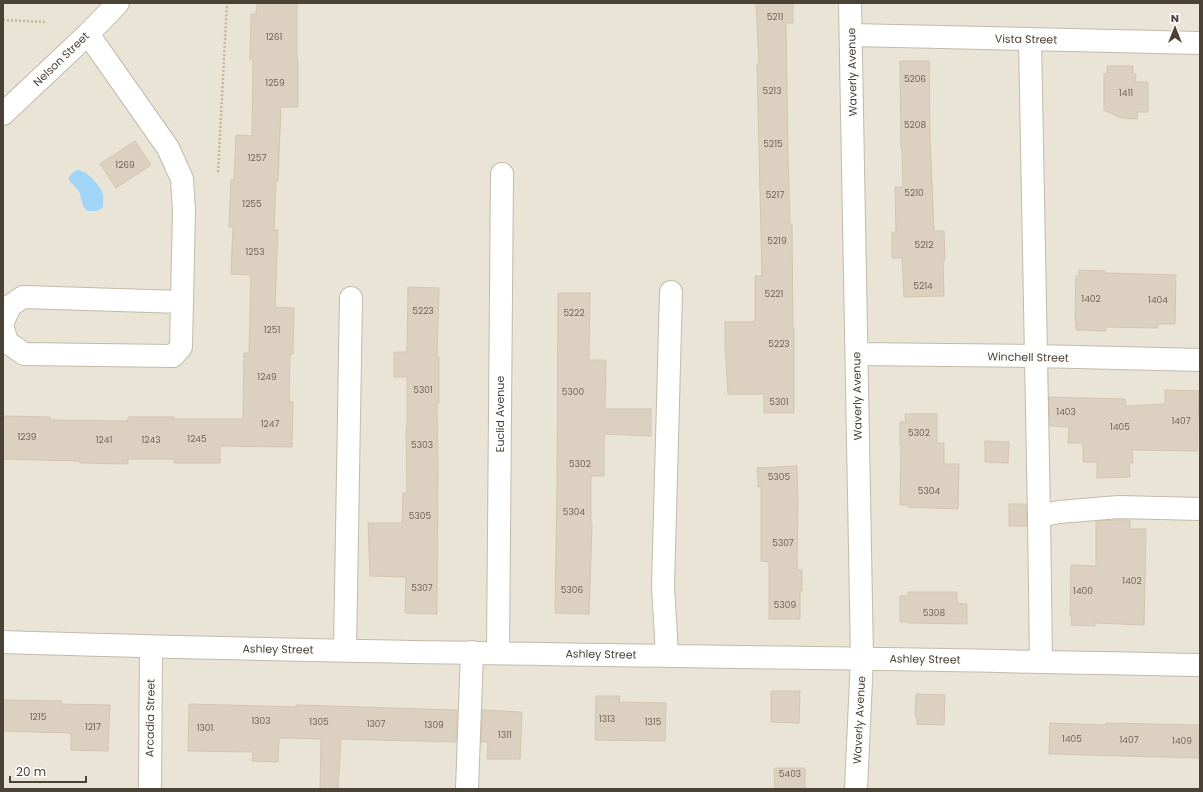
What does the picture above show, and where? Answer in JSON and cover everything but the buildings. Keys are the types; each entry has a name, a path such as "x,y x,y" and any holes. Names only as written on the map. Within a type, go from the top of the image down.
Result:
{"street":[{"name":"Nelson Street","path":"3,114 88,34 118,3"},
{"name":"Waverly Avenue","path":"850,3 852,35 862,658 856,789"},
{"path":"3,328 7,342 24,354 173,356 181,347 184,210 182,179 168,148 88,34"},
{"name":"Vista Street","path":"852,35 1200,43"},
{"path":"1030,39 1041,662"},
{"name":"Euclid Avenue","path":"498,653 502,174"},
{"path":"667,655 663,586 671,292"},
{"path":"3,322 10,306 23,297 182,302"},
{"path":"345,650 352,298"},
{"name":"Winchell Street","path":"857,354 1200,360"},
{"path":"1039,516 1059,512 1119,507 1200,509"},
{"name":"Ashley Street","path":"3,642 151,647 862,658 1200,665"},
{"name":"Arcadia Street","path":"150,789 151,647"},
{"path":"467,789 472,652"}],"path":[{"path":"218,172 226,3"},
{"path":"3,20 46,22"}],"shaded area":[{"path":"3,3 1200,3 1200,789 3,789"}],"water":[{"path":"77,170 89,175 101,190 103,196 103,207 99,210 87,211 82,203 78,190 70,182 69,176"}]}
